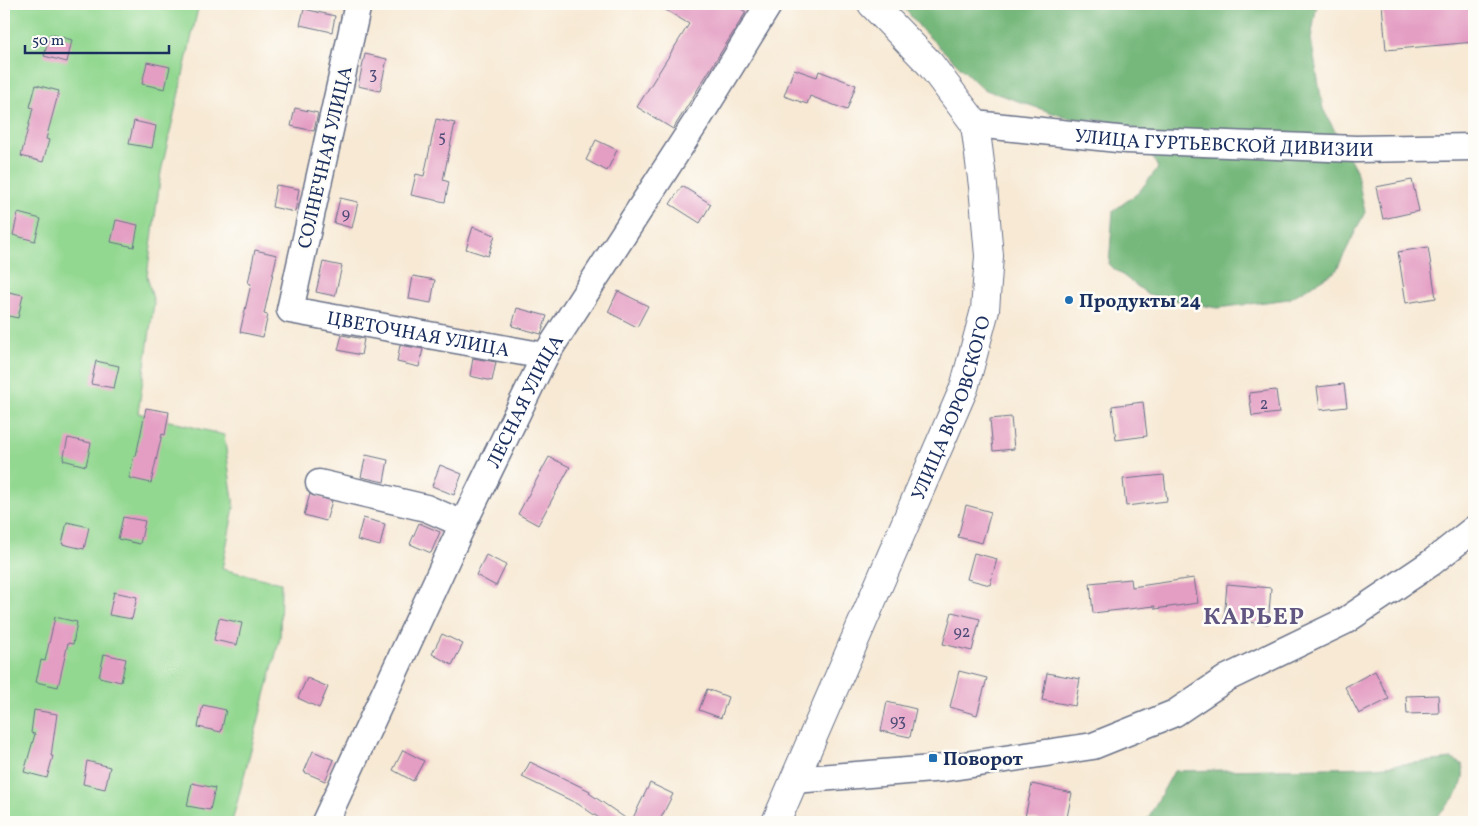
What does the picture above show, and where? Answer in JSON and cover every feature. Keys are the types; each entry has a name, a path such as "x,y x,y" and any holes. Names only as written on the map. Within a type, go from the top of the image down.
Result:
{"main road":[{"name":"УЛИЦА ВОРОВСКОГО","path":"776,822 964,388 985,310 989,256 975,124 930,64 872,4"}],"street":[{"name":"СОЛНЕЧНАЯ УЛИЦА","path":"290,310 358,4"},
{"name":"ЛЕСНАЯ УЛИЦА","path":"325,822 463,524 545,356 708,103 769,4"},
{"name":"УЛИЦА ГУРТЬЕВСКОЙ ДИВИЗИИ","path":"975,124 1127,140 1356,149 1474,147"},
{"name":"ЦВЕТОЧНАЯ УЛИЦА","path":"290,310 545,356"},
{"path":"319,483 426,508 463,524"},
{"path":"794,780 944,768 1093,746 1175,713 1227,678 1345,621 1431,563 1474,529"}],"green space":[{"path":"4,4 199,4 161,172 147,276 154,303 138,413 224,435 234,507 222,569 281,583 280,638 232,822 4,822"},
{"path":"901,4 1317,4 1311,39 1323,109 1356,170 1365,212 1336,271 1289,299 1217,308 1149,295 1109,265 1113,211 1138,193 1158,168 1141,132 1120,122 1067,118 983,89 923,31"},
{"path":"1452,759 1462,764 1462,781 1450,803 1431,822 1146,822 1174,771 1376,767"}],"building":[{"path":"656,4 733,4 746,12 673,129 637,107 689,24"},
{"path":"1382,4 1470,4 1474,42 1386,50"},
{"path":"304,9 335,16 332,32 300,25"},
{"path":"50,34 72,40 67,62 44,56"},
{"path":"365,54 387,59 380,91 358,86"},
{"path":"147,62 170,67 165,89 142,84"},
{"path":"794,69 817,77 819,71 856,85 847,110 810,96 807,104 784,96"},
{"path":"36,85 59,91 46,139 49,140 43,162 21,156 33,108 30,107"},
{"path":"295,108 318,113 314,131 291,126"},
{"path":"436,119 455,123 443,180 449,182 445,202 411,195 416,174 424,176"},
{"path":"134,121 156,126 152,148 129,144"},
{"path":"596,140 617,150 607,171 586,160"},
{"path":"1412,180 1419,211 1383,219 1376,187"},
{"path":"276,185 299,189 295,212 272,207"},
{"path":"682,186 711,204 700,223 670,204"},
{"path":"340,198 358,202 352,228 334,223"},
{"path":"18,213 41,219 35,241 13,235"},
{"path":"116,220 138,225 134,247 111,242"},
{"path":"473,227 495,235 488,256 466,249"},
{"path":"1428,247 1436,298 1406,303 1398,252"},
{"path":"255,250 277,255 264,314 268,315 263,337 240,332 251,284 248,283"},
{"path":"323,262 342,266 335,296 316,292"},
{"path":"413,276 435,280 431,303 409,299"},
{"path":"4,291 23,295 18,318 4,315"},
{"path":"618,291 648,306 637,327 608,312"},
{"path":"517,308 547,316 541,334 512,326"},
{"path":"342,335 364,339 361,355 338,350"},
{"path":"400,345 423,349 419,367 397,362"},
{"path":"473,358 496,362 492,381 470,376"},
{"path":"96,361 119,366 114,388 91,384"},
{"path":"1344,384 1347,407 1320,410 1317,387"},
{"path":"1276,390 1279,413 1252,416 1249,393"},
{"path":"1143,402 1147,436 1116,440 1112,406"},
{"path":"146,408 169,412 165,435 162,434 151,483 129,478 134,456 136,456"},
{"path":"1011,417 1014,449 993,451 990,419"},
{"path":"68,438 91,443 86,466 63,460"},
{"path":"366,455 388,460 384,482 361,477"},
{"path":"549,457 570,467 538,525 518,514"},
{"path":"440,465 462,474 454,495 432,486"},
{"path":"1164,475 1167,501 1126,506 1123,479"},
{"path":"310,494 332,501 326,521 304,515"},
{"path":"966,505 991,512 982,543 958,537"},
{"path":"123,517 145,521 140,544 118,539"},
{"path":"363,518 385,524 380,546 357,540"},
{"path":"67,522 89,527 84,549 62,544"},
{"path":"419,523 440,532 431,553 410,544"},
{"path":"974,553 997,559 990,585 967,579"},
{"path":"486,555 506,565 496,586 476,575"},
{"path":"1194,578 1198,603 1155,609 1155,606 1093,613 1090,583 1131,579 1132,587"},
{"path":"1227,584 1271,588 1268,624 1224,620"},
{"path":"114,592 137,597 132,619 109,615"},
{"path":"952,612 980,619 972,651 943,644"},
{"path":"55,617 77,622 73,644 68,643 58,687 36,682 41,660 45,661"},
{"path":"219,618 242,623 237,645 214,640"},
{"path":"442,634 463,644 452,665 432,654"},
{"path":"104,654 126,659 121,682 99,677"},
{"path":"959,671 987,678 977,715 950,707"},
{"path":"1375,671 1389,699 1359,714 1345,687"},
{"path":"1047,673 1080,679 1075,706 1042,700"},
{"path":"307,678 328,687 319,708 298,698"},
{"path":"707,689 728,697 721,718 699,710"},
{"path":"1438,695 1439,713 1407,714 1406,696"},
{"path":"887,702 916,709 910,737 881,731"},
{"path":"203,705 226,710 221,732 198,727"},
{"path":"34,710 57,714 51,756 53,756 47,778 24,772 35,734 31,733"},
{"path":"403,750 424,761 413,781 393,770"},
{"path":"313,751 334,760 325,781 304,772"},
{"path":"87,761 110,767 105,789 83,784"},
{"path":"530,762 590,791 589,793 631,822 605,822 578,804 522,777"},
{"path":"192,783 215,788 210,810 187,806"},
{"path":"650,783 673,794 659,822 631,822"},
{"path":"1032,784 1072,793 1066,822 1049,822 1025,817"}],"place":[{"name":"Продукты 24","path":"1069,300"},
{"name":"Поворот","path":"933,758"}],"district":[{"name":"КАРЬЕР","path":"1254,616"}]}
